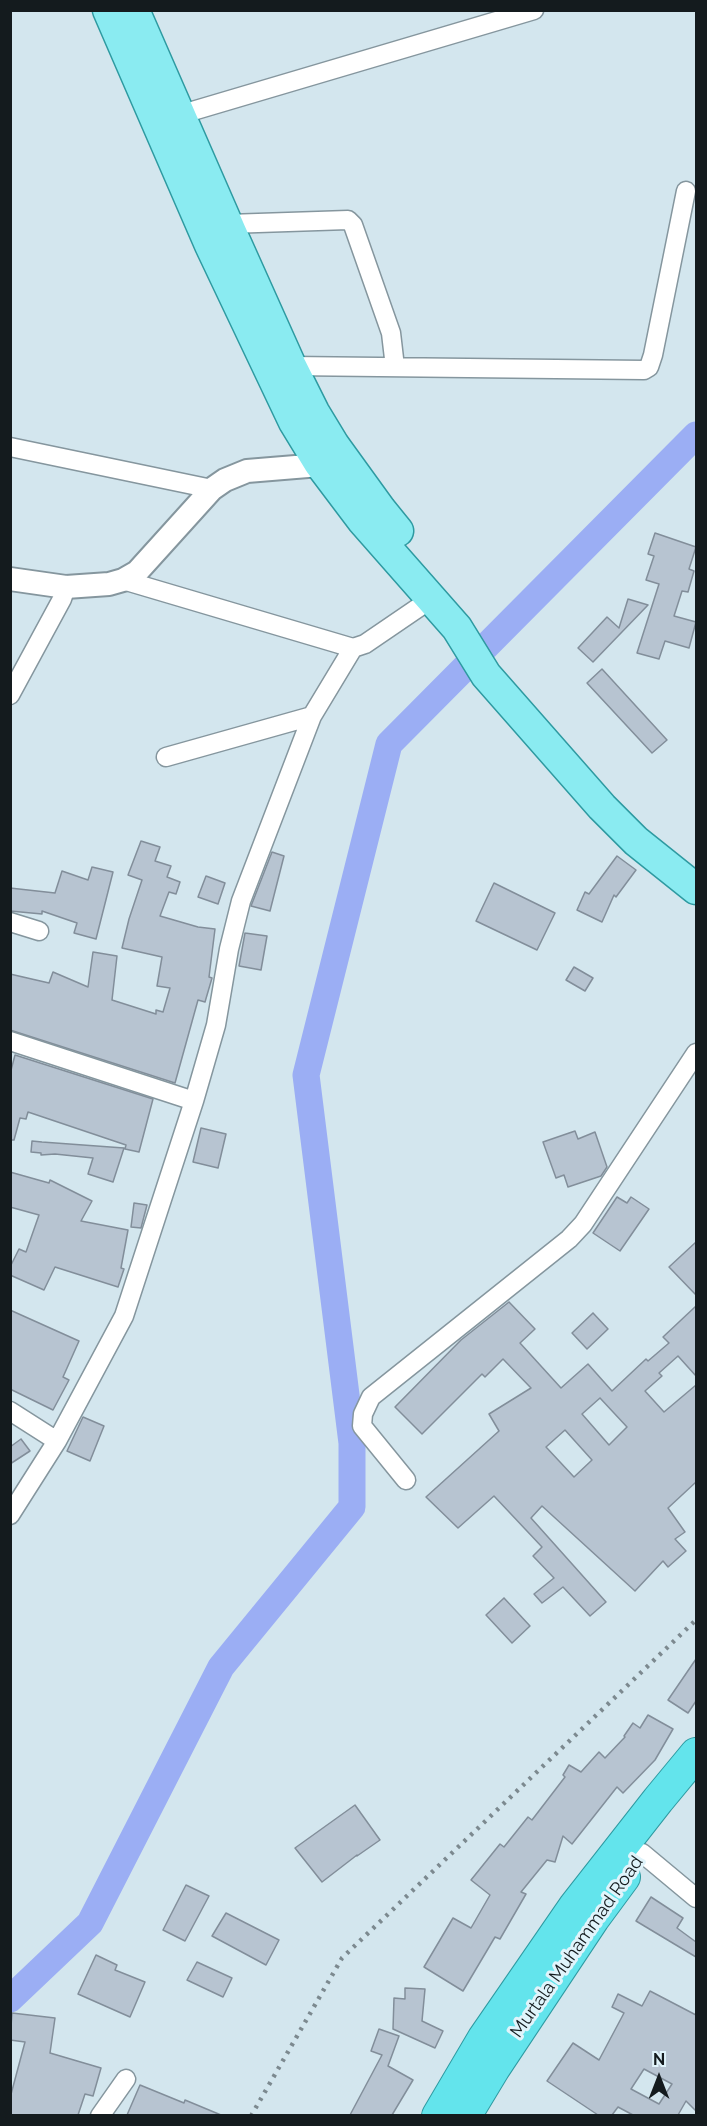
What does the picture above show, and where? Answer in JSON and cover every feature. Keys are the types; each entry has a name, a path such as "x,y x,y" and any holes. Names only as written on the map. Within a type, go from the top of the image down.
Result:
{"highway":[{"name":"Murtala Muhammad Road","path":"464,2115 584,1913 658,1800 696,1754"},
{"name":"Murtala Muhammad Road","path":"438,2115 484,2038 584,1913 642,1853 696,1783"},
{"path":"452,2115 531,2006 584,1913"},
{"name":"Murtala Muhammad Road","path":"464,2115 481,2076"}],"main road":[{"path":"108,10 210,245 294,422 381,510 465,622 493,669 602,807 636,841 696,889"},
{"path":"134,10 291,366 314,412 333,464 362,520 431,599 465,622"},
{"path":"493,669 616,795 665,841 696,865"}],"street":[{"path":"179,115 534,10"},
{"path":"291,366 644,370 649,367 653,355 686,191"},
{"path":"228,224 348,220 353,225 391,333 395,367"},
{"path":"10,447 212,489"},
{"path":"10,579 66,587 110,584 123,580 137,572 212,489 225,480 247,471 333,464"},
{"path":"123,580 353,648 366,644 431,599"},
{"path":"10,695 62,599 66,587"},
{"path":"10,1515 57,1441 124,1316 194,1101 216,1025 229,949 241,902 312,716 353,648"},
{"path":"166,757 312,716"},
{"path":"10,922 39,931"},
{"path":"10,1041 194,1101"},
{"path":"406,1480 362,1426 363,1414 371,1397 570,1239 583,1224 696,1053"},
{"path":"10,1411 57,1441"},
{"path":"642,1853 696,1898"},
{"path":"99,2115 126,2079"}],"building":[{"path":"655,533 696,547 689,569 694,571 688,592 682,591 674,616 696,622 689,648 665,641 659,659 637,653 659,584 646,580 654,556 648,554"},
{"path":"628,599 648,605 593,662 578,648 607,617 619,628"},
{"path":"602,669 667,740 652,753 587,683"},
{"path":"141,841 160,847 155,861 171,866 167,877 180,882 176,894 169,892 160,916 198,927 215,929 209,977 212,978 205,1002 198,1000 175,1083 10,1030 10,974 49,983 53,972 88,987 93,952 117,956 112,1000 156,1014 156,1010 163,1012 170,988 157,986 162,957 122,948 142,880 128,875"},
{"path":"272,852 284,856 270,911 251,906"},
{"path":"617,856 636,870 616,897 614,895 602,922 577,910 585,892 589,894"},
{"path":"92,867 113,872 96,939 74,933 77,923 42,911 42,914 10,911 10,888 55,893 62,871 88,880"},
{"path":"206,876 225,883 218,904 198,897"},
{"path":"494,883 555,913 537,950 476,921"},
{"path":"245,933 267,936 261,970 239,966"},
{"path":"574,967 593,978 585,991 566,980"},
{"path":"15,1055 153,1099 139,1152 125,1149 126,1145 28,1112 26,1119 20,1118 14,1140 10,1140 10,1074"},
{"path":"201,1128 226,1134 218,1168 193,1162"},
{"path":"575,1131 578,1139 595,1132 607,1167 601,1176 568,1187 564,1175 556,1178 543,1142"},
{"path":"32,1141 124,1148 113,1182 88,1174 93,1158 55,1154 41,1155 41,1153 31,1152"},
{"path":"10,1172 49,1183 50,1180 92,1201 81,1221 128,1230 121,1268 124,1269 118,1287 55,1267 44,1290 10,1275 10,1267 19,1249 26,1252 39,1215 10,1207"},
{"path":"617,1197 627,1203 631,1197 649,1209 620,1251 593,1233"},
{"path":"134,1203 147,1205 141,1228 131,1227"},
{"path":"696,1242 696,1295 669,1267"},
{"path":"509,1302 535,1329 520,1343 561,1388 588,1364 612,1391 646,1359 648,1361 669,1343 663,1337 696,1306 696,1376 678,1356 659,1373 662,1376 645,1391 664,1412 696,1385 696,1482 668,1508 685,1532 675,1539 686,1551 668,1567 663,1561 635,1591 542,1506 531,1518 606,1602 590,1616 563,1587 542,1603 534,1594 554,1578 533,1556 542,1547 494,1496 458,1528 426,1497 499,1431 489,1414 531,1388 503,1359 485,1377 482,1374 422,1434 395,1407 461,1340","holes":["600,1398 627,1427 609,1445 582,1414","565,1430 592,1460 574,1477 546,1447"]},
{"path":"10,1310 79,1341 63,1377 69,1380 53,1410 10,1389"},
{"path":"593,1313 608,1329 587,1349 572,1333"},
{"path":"83,1417 104,1426 90,1461 67,1451"},
{"path":"21,1439 30,1451 10,1464 10,1447"},
{"path":"504,1598 530,1626 512,1643 486,1615"},
{"path":"696,1659 696,1701 688,1713 668,1700"},
{"path":"648,1715 673,1729 655,1760 623,1793 617,1787 572,1844 563,1836 555,1862 547,1860 521,1892 526,1894 500,1939 495,1937 463,1991 424,1967 453,1918 471,1928 490,1895 471,1880 500,1844 504,1847 528,1817 532,1820 565,1777 563,1775 569,1765 581,1772 599,1752 605,1758 625,1737 633,1723 640,1728"},
{"path":"355,1805 380,1840 322,1882 295,1848"},
{"path":"186,1885 209,1896 185,1941 163,1930"},
{"path":"651,1897 683,1918 677,1928 696,1942 696,1957 636,1921"},
{"path":"226,1913 279,1940 266,1965 212,1936"},
{"path":"96,1955 117,1965 115,1970 145,1982 130,2017 78,1994"},
{"path":"197,1962 232,1978 223,1997 187,1980"},
{"path":"405,1988 425,1989 422,2021 443,2031 435,2048 393,2029 394,1998 405,1999"},
{"path":"650,1991 696,2015 696,2111 686,2101 678,2115 633,2115 618,2107 612,2115 598,2115 547,2081 573,2043 599,2060 624,2013 612,2007 618,1994 642,2006","holes":["644,2069 672,2084 659,2104 631,2089"]},
{"path":"12,2013 55,2018 50,2053 101,2068 93,2096 85,2094 78,2115 10,2115 10,2098 25,2042 10,2040"},
{"path":"379,2029 399,2036 388,2066 413,2080 392,2115 350,2115 382,2055 371,2051"},
{"path":"140,2085 184,2103 185,2100 221,2115 127,2115"}],"waterway":[{"path":"10,1999 90,1923 221,1667 352,1507 352,1443 306,1075 389,744 696,435"}],"railway":[{"path":"251,2116 342,1958 696,1620"}]}
